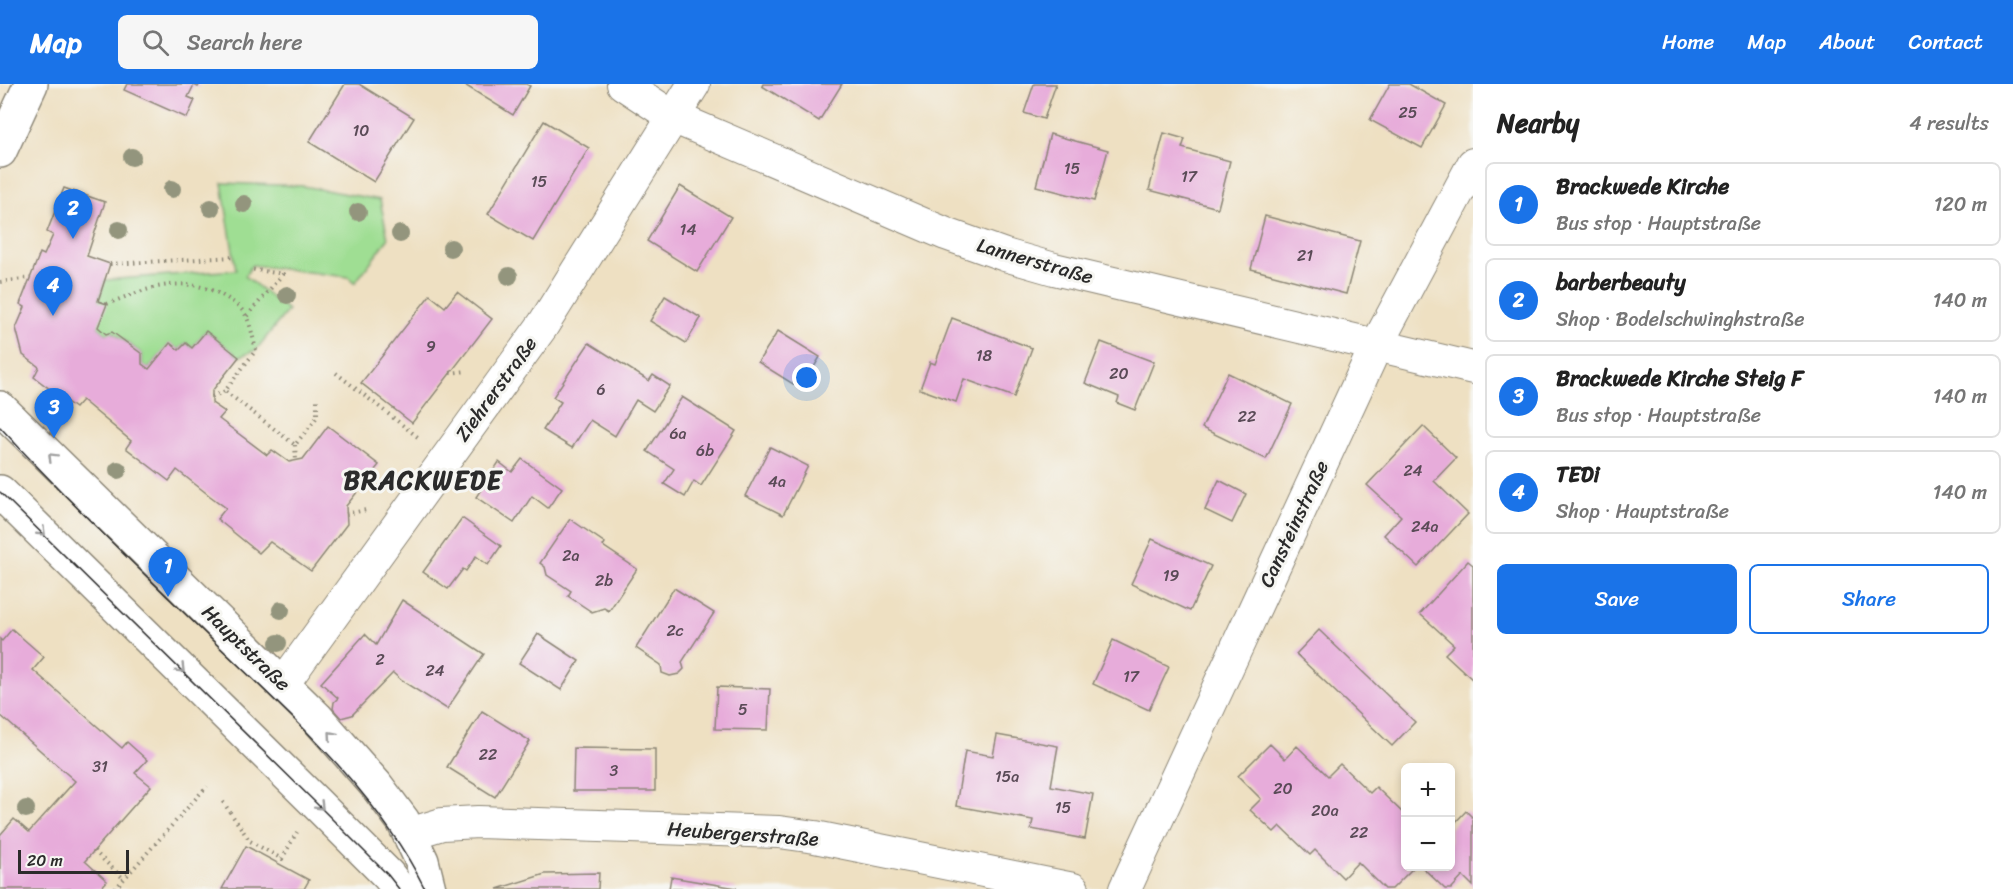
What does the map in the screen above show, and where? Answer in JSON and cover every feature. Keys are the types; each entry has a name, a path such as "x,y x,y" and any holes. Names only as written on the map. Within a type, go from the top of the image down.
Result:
{"street":[{"path":"0,151 31,84"},
{"name":"Lannerstraße","path":"623,84 673,117 946,234 1005,255 1054,269 1473,368"},
{"name":"Ziehrerstraße","path":"283,684 543,325 694,84"},
{"name":"Cansteinstraße","path":"1125,889 1376,346 1473,164"},
{"name":"Hauptstraße","path":"0,408 316,717 393,806 422,861 429,889"},
{"path":"0,492 315,802 388,875 399,889"},
{"name":"Heubergerstraße","path":"409,834 442,824 478,822 779,832 815,837 1073,889"}],"path":[{"path":"110,264 234,257"},
{"path":"247,316 283,274 250,269"},
{"path":"0,282 30,278"},
{"path":"107,304 156,286 194,285 204,286 239,306 247,316 256,350 225,391 213,397"},
{"path":"336,374 426,443"},
{"path":"225,391 295,445"},
{"path":"296,460 295,445 317,417 317,397"},
{"path":"115,889 207,786"},
{"path":"223,802 250,842 280,862 298,830"},
{"path":"94,851 124,879"}],"green space":[{"path":"222,183 303,186 380,200 388,239 355,283 348,277 252,265 245,276 288,310 256,350 239,357 206,331 192,348 186,343 179,350 170,344 149,369 142,364 142,354 113,332 106,334 98,327 98,301 105,280 236,270"}],"building":[{"path":"127,84 200,84 198,87 194,85 188,97 195,100 187,118 124,90"},
{"path":"345,84 359,84 414,118 374,182 309,142"},
{"path":"463,84 526,84 530,86 513,115"},
{"path":"763,84 842,84 819,121 762,86"},
{"path":"1034,84 1056,84 1044,119 1024,113"},
{"path":"1390,84 1409,84 1446,105 1422,148 1370,120"},
{"path":"544,121 589,148 533,241 488,214"},
{"path":"1164,133 1185,139 1182,148 1230,161 1218,208 1149,190"},
{"path":"1050,134 1108,150 1094,201 1036,186"},
{"path":"680,186 731,217 697,272 647,241"},
{"path":"64,188 105,202 87,256 110,264 98,301 107,304 98,327 106,334 112,332 142,354 142,364 149,369 170,343 179,350 186,343 192,348 206,331 239,357 212,391 212,403 225,412 219,419 267,455 272,450 289,462 303,459 328,426 379,465 346,506 347,524 311,571 270,542 259,553 217,519 226,508 177,470 169,481 126,448 131,441 82,400 75,408 34,377 39,367 23,355 16,328 25,307 20,304 40,253 44,255 53,235 47,232"},
{"path":"1265,216 1360,241 1346,294 1251,269"},
{"path":"457,292 492,319 412,423 361,383 430,295 445,307"},
{"path":"665,296 701,318 686,343 650,321"},
{"path":"952,318 1032,348 1014,397 964,379 956,402 920,389 930,362 935,364"},
{"path":"778,331 820,357 801,389 758,362"},
{"path":"1101,342 1154,362 1135,410 1117,403 1119,397 1085,383"},
{"path":"589,343 649,381 653,375 670,386 653,411 636,400 615,436 590,420 572,448 543,430 561,402 553,397"},
{"path":"1228,373 1292,404 1266,459 1202,428"},
{"path":"682,397 736,431 701,486 694,481 685,497 664,484 674,469 647,451"},
{"path":"1423,426 1456,458 1434,481 1468,514 1418,567 1384,535 1401,516 1367,485"},
{"path":"770,447 808,466 783,515 745,496"},
{"path":"522,459 562,488 548,508 532,496 514,523 476,497 499,462 512,472"},
{"path":"1219,480 1246,494 1232,523 1205,510"},
{"path":"462,518 501,546 488,565 476,556 466,571 463,569 448,589 423,572"},
{"path":"570,519 605,543 603,546 637,569 609,611 604,608 592,612 568,596 571,591 547,575 545,567 540,563"},
{"path":"1152,539 1211,566 1190,611 1131,584"},
{"path":"1468,561 1473,565 1473,680 1445,654 1454,645 1420,614"},
{"path":"674,588 714,613 682,662 684,669 679,674 670,676 662,673 661,665 636,648"},
{"path":"402,600 484,654 447,709 393,673 352,715 341,718 333,709 334,702 338,698 321,683 365,634 376,645"},
{"path":"12,629 44,657 33,670 122,748 127,742 147,760 135,773 151,786 85,861 107,881 100,889 0,889 0,835 14,819 29,832 75,781 0,715 0,639 2,641"},
{"path":"1319,630 1415,722 1392,746 1296,654"},
{"path":"538,634 579,661 561,690 519,663"},
{"path":"1113,640 1169,667 1149,710 1093,684"},
{"path":"717,687 770,689 768,730 715,729"},
{"path":"482,711 530,741 495,797 447,767"},
{"path":"997,735 1058,746 1051,786 1093,794 1085,839 1031,829 1033,820 956,806 965,751 993,756"},
{"path":"1270,744 1285,759 1297,746 1328,776 1340,764 1370,793 1376,787 1401,811 1401,871 1410,871 1392,889 1385,889 1358,862 1343,878 1315,850 1310,855 1280,826 1274,832 1250,810 1261,799 1238,776"},
{"path":"574,748 655,749 655,791 573,791"},
{"path":"1466,811 1473,818 1473,886 1463,876 1451,889 1445,889 1426,871 1455,871 1455,823"},
{"path":"246,846 309,880 304,889 222,889"},
{"path":"599,873 598,889 497,889 545,874"},
{"path":"671,877 736,888 736,889 669,889"}],"tram line":[{"path":"0,427 105,536 330,756 382,819 405,853 425,889"},
{"path":"0,492 315,802 388,875 399,889"}],"place":[{"name":"barberbeauty","path":"73,239"},
{"name":"TEDi","path":"53,316"},
{"name":"Brackwede Kirche Steig F","path":"54,438"},
{"name":"Brackwede Kirche","path":"168,597"}],"district":[{"name":"BRACKWEDE","path":"423,480"}]}
